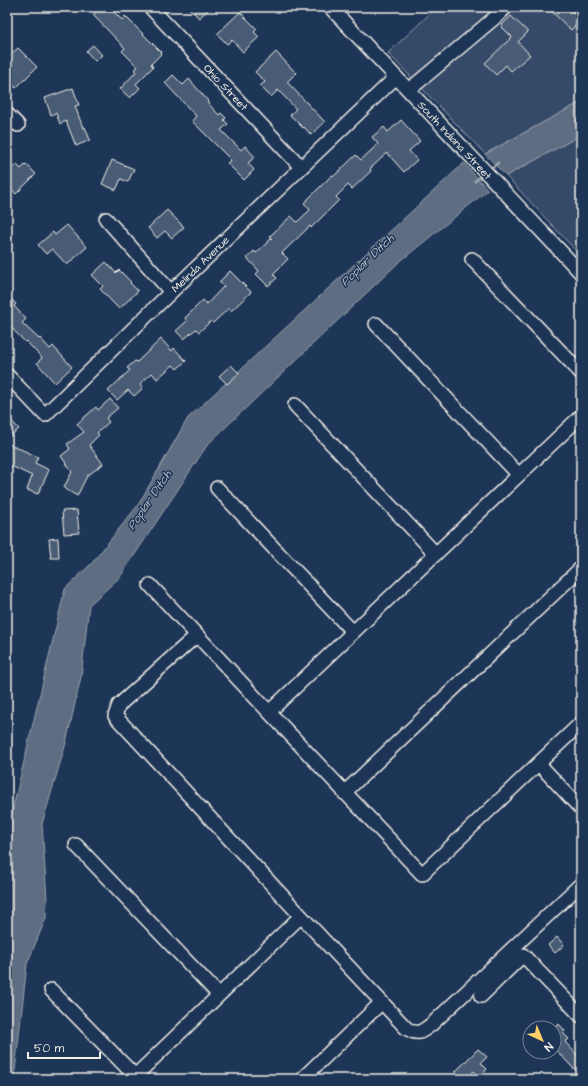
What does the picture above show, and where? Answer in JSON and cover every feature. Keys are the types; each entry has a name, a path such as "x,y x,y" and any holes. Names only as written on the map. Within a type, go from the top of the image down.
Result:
{"street":[{"name":"Ohio Street","path":"150,7 301,168"},
{"name":"South Indiana Street","path":"330,7 581,273"},
{"path":"409,90 506,7"},
{"name":"Melinda Avenue","path":"7,375 45,415 171,292 396,77"},
{"path":"7,114 18,125"},
{"path":"106,218 171,292"},
{"path":"472,259 581,373"},
{"path":"376,324 519,475"},
{"path":"295,405 436,554"},
{"path":"268,712 581,416"},
{"path":"217,488 353,632"},
{"path":"344,793 581,568"},
{"path":"150,585 344,793 422,874 581,723"},
{"path":"197,635 119,705 115,716 406,1028 413,1033 421,1032 432,1024 581,884"},
{"path":"538,764 581,809"},
{"path":"76,845 219,995"},
{"path":"51,990 133,1077 301,916"},
{"path":"481,996 523,955 581,1016"},
{"path":"302,1079 382,1002"}],"shaded area":[{"path":"437,7 581,7 581,102 485,154 388,53"},
{"path":"581,135 581,256 506,176"}],"water":[{"path":"581,102 581,135 506,176 485,154"},
{"path":"464,163 488,190 398,263 208,444 120,577 89,605 81,677 66,743 42,824 47,900 46,918 27,964 15,1071 12,1079 7,1079 7,860 11,816 65,589 92,563 138,505 188,418"}],"building":[{"path":"101,7 109,7 122,20 125,16 162,53 151,64 153,67 136,84 140,88 130,98 120,89 136,72 134,70 138,67 122,51 125,48 93,15"},
{"path":"188,7 211,7 199,18"},
{"path":"547,7 568,7 581,20 571,30"},
{"path":"240,12 257,29 254,32 259,37 243,52 232,40 227,44 217,34"},
{"path":"511,16 528,32 518,42 530,55 511,71 506,65 496,75 485,63 512,37 501,26"},
{"path":"93,45 102,55 95,61 86,51"},
{"path":"18,48 37,67 16,88 7,79 7,58"},
{"path":"276,52 296,73 287,82 325,122 311,135 290,115 296,109 278,90 271,97 260,86 265,82 255,72"},
{"path":"173,75 183,85 189,79 219,115 221,113 226,118 224,120 228,124 221,130 241,150 245,146 255,157 248,163 254,170 244,180 227,163 231,160 192,121 196,116 165,83"},
{"path":"73,88 79,105 75,106 83,128 85,127 90,140 76,146 66,121 60,124 56,113 51,115 45,98"},
{"path":"401,120 420,141 409,151 417,160 404,172 387,153 352,189 348,185 336,197 339,200 311,228 310,226 282,253 288,259 273,274 277,278 268,286 256,274 259,271 247,258 254,251 256,253 272,238 270,236 291,216 297,222 310,210 304,203 332,175 334,176 356,155 361,160 378,144 372,137 384,127 388,132"},
{"path":"112,160 134,169 128,182 121,179 116,190 102,184"},
{"path":"16,164 21,169 26,164 36,174 16,194 7,184 7,165 11,169"},
{"path":"167,210 184,227 172,238 165,231 157,238 148,228"},
{"path":"67,225 87,247 67,265 52,249 46,254 38,245 53,232 55,235"},
{"path":"106,262 116,273 119,270 138,291 119,309 100,289 103,286 92,275"},
{"path":"230,271 251,292 231,311 229,308 213,323 211,321 199,332 196,329 184,339 176,331 187,321 185,318 203,300 207,304 224,286 219,282"},
{"path":"7,295 16,304 14,306 26,319 22,323 39,339 40,338 50,349 53,346 72,367 55,383 37,363 42,358 7,323"},
{"path":"161,339 172,351 174,348 186,361 177,369 173,365 157,379 152,373 140,384 143,388 134,396 128,390 117,400 108,391 130,370 127,368 135,361 137,362"},
{"path":"231,365 239,373 227,384 219,376"},
{"path":"110,399 118,408 106,418 109,422 97,433 99,435 89,445 103,464 87,476 77,496 64,487 72,472 61,456 70,449 67,444 84,432 77,424 96,407 98,410"},
{"path":"7,416 19,429 7,439"},
{"path":"7,443 38,457 35,463 49,470 38,494 27,490 32,476 7,464"},
{"path":"77,510 79,533 64,534 62,511"},
{"path":"58,538 59,558 51,558 49,539"},
{"path":"557,937 564,945 555,953 548,945"},
{"path":"562,1028 565,1031 563,1033 569,1039 565,1042 581,1059 581,1066 576,1071 562,1056"},
{"path":"478,1049 487,1057 481,1063 487,1069 480,1077 474,1071 466,1079 460,1079 454,1073"}],"waterway":[{"name":"Poplar Ditch","path":"490,169 498,163"},
{"name":"Poplar Ditch","path":"475,181 480,177"}]}
